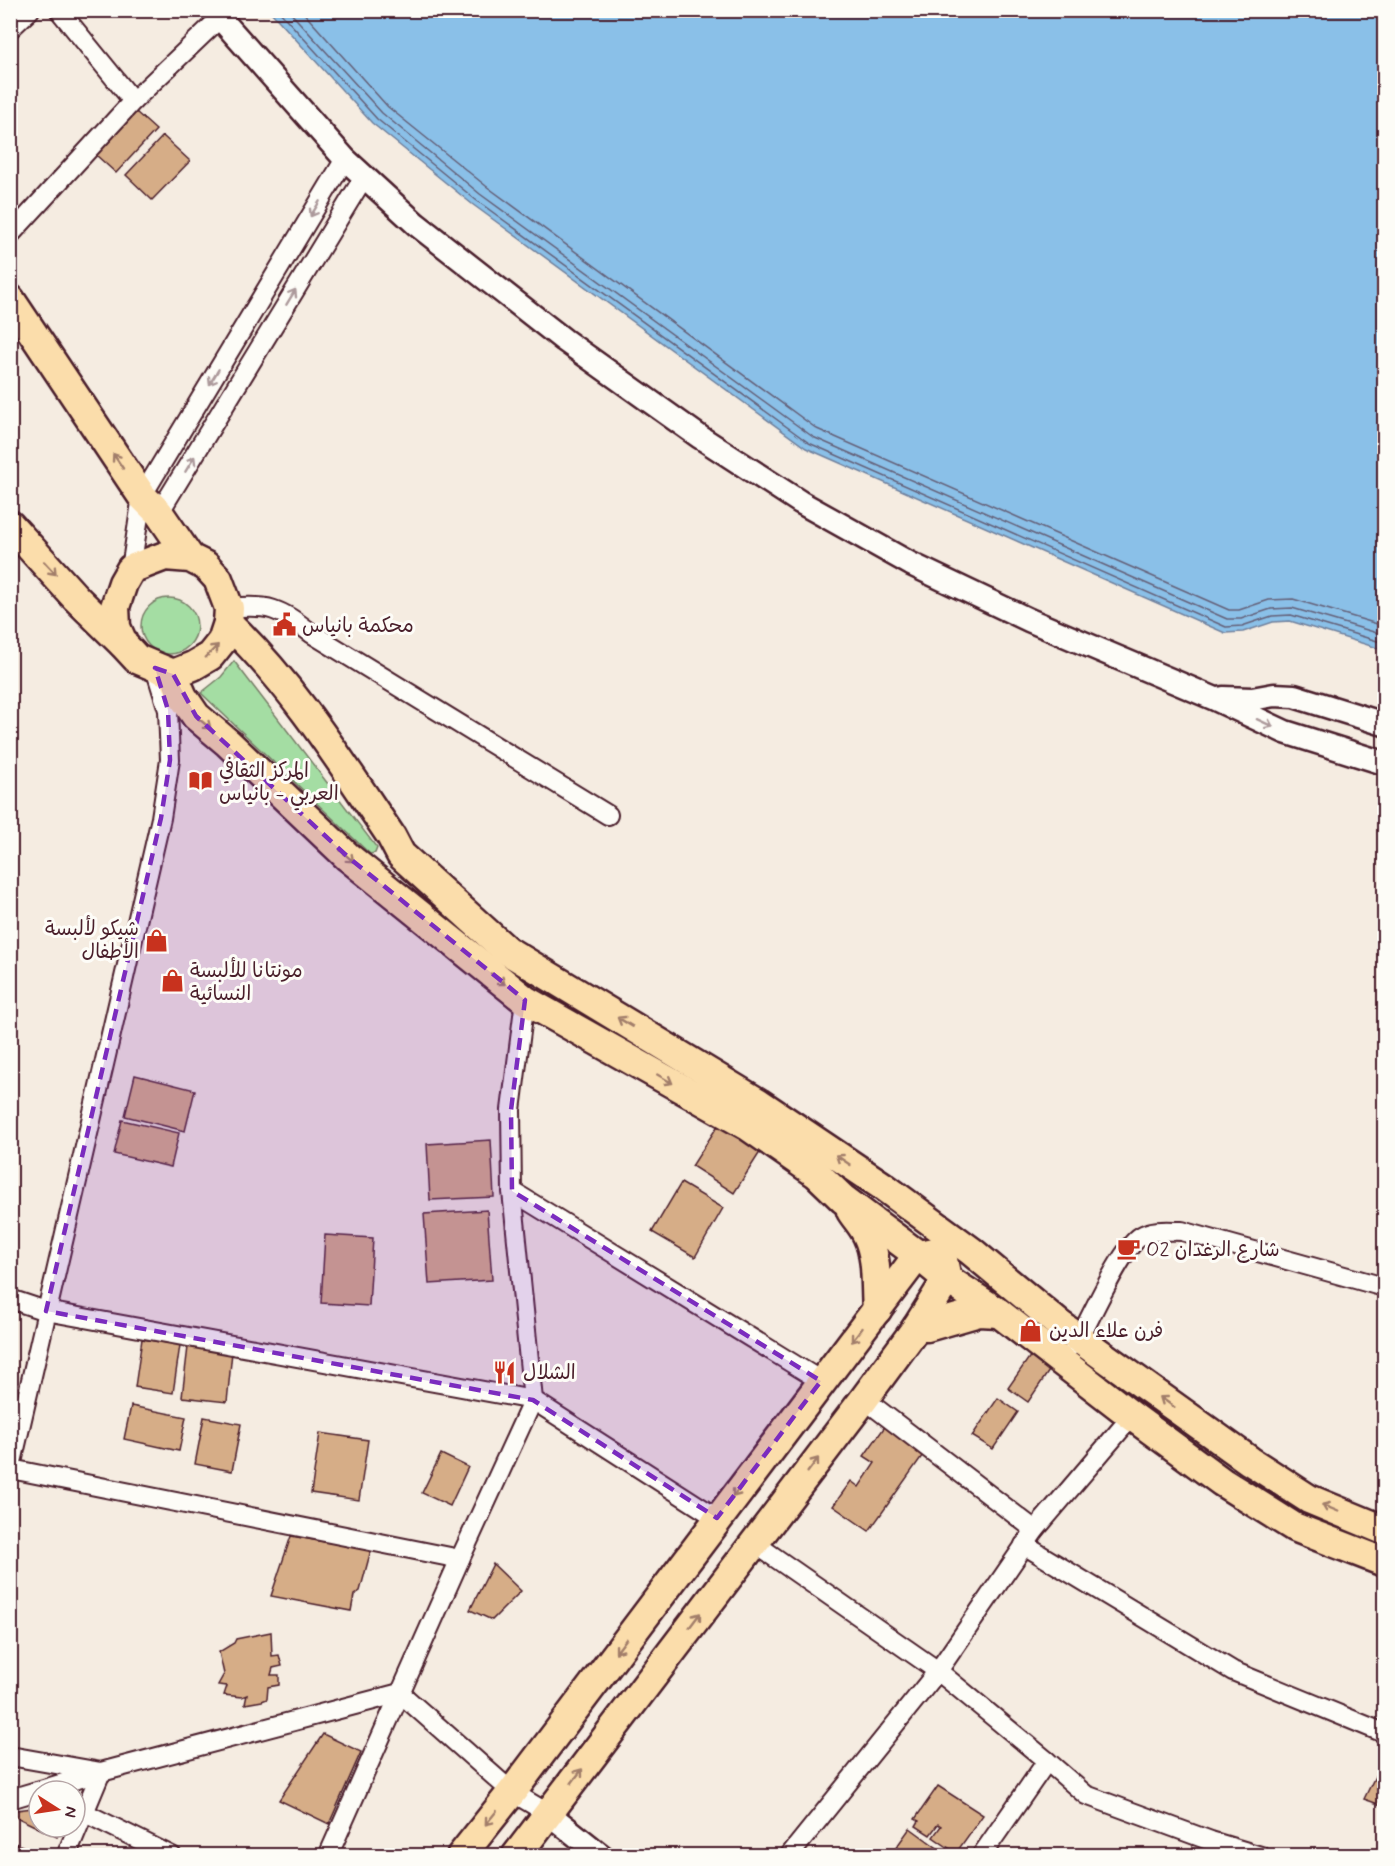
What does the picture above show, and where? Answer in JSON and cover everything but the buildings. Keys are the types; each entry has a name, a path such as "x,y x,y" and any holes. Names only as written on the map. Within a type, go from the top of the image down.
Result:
{"main road":[{"path":"10,299 190,558"},
{"path":"10,525 76,598 137,659 164,671 196,716 228,743 348,857 525,1000 748,1126 817,1174 843,1199 935,1262 999,1313 1067,1341"},
{"path":"124,645 116,627 115,607 123,583 131,569 165,556 190,558 206,566 218,579 229,615 317,726 391,836 401,855 506,950 759,1103 884,1187 971,1251 1067,1341 1132,1416 1222,1482 1294,1527 1384,1562"},
{"path":"164,671 193,666 210,656 222,641 229,615"},
{"path":"381,883 401,855"},
{"path":"516,1856 917,1327 935,1262 922,1230 898,1211 884,1187"},
{"path":"843,1199 867,1235 872,1249 876,1265 877,1310"},
{"path":"461,1856 877,1310 935,1262 953,1257 1005,1293 1067,1341 1309,1499 1384,1530"},
{"path":"917,1327 927,1327 978,1312 999,1313"}],"street":[{"path":"10,29 30,10"},
{"path":"59,10 133,101"},
{"path":"10,235 133,101 217,14 345,159 416,224 564,340 700,437 800,502 911,564 1029,620 1213,698 1285,732 1384,763"},
{"path":"131,569 151,505 345,159"},
{"path":"151,505 364,177"},
{"path":"229,615 255,606 273,609 290,617 311,633 608,815"},
{"path":"164,671 171,760 161,818 11,1470 460,1559"},
{"path":"1213,698 1251,699 1274,695 1294,696 1384,724"},
{"path":"328,1856 533,1400 512,1191 511,1110 525,1000"},
{"path":"512,1191 821,1381"},
{"path":"1067,1341 1126,1250 1141,1235 1159,1231 1182,1231 1384,1287"},
{"path":"10,1299 46,1311 533,1400 717,1518"},
{"path":"864,1399 1035,1530"},
{"path":"789,1856 938,1671 1023,1545 1132,1416"},
{"path":"754,1543 938,1671 1086,1795 1211,1841 1261,1856"},
{"path":"1023,1545 1233,1671 1384,1732"},
{"path":"400,1693 512,1792 549,1814 602,1856"},
{"path":"10,1799 101,1772 400,1693"},
{"path":"10,1756 101,1772"},
{"path":"981,1856 1047,1761"},
{"path":"87,1808 101,1772"},
{"path":"87,1814 172,1856"},
{"path":"66,1856 74,1839"}],"highlighted area":[{"path":"155,668 173,674 196,716 348,857 525,1000 511,1110 512,1191 821,1381 717,1518 533,1400 46,1311 161,818 170,760 168,710"}],"green space":[{"path":"169,598 180,600 189,606 195,615 197,626 195,637 189,646 180,652 169,654 158,652 149,646 143,637 141,626 143,615 149,606 158,600"},
{"path":"234,661 377,848 375,853 370,854 201,693 221,677"}],"water":[{"path":"270,11 1384,11 1384,650 1290,621 1273,622 1243,632 1225,633 806,448 472,204 372,123"}],"place":[{"name":"محكمة بانياس","path":"284,625"},
{"name":"المركز الثقافي العربي - بانياس","path":"201,781"},
{"name":"شيكو لألبسة الأطفال","path":"157,940"},
{"name":"مونتانا للألبسة النسائية","path":"172,981"},
{"name":"O2 شارع الرغدان","path":"1128,1249"},
{"name":"فرن علاء الدين","path":"1031,1330"},
{"name":"الشلال","path":"505,1372"}]}
